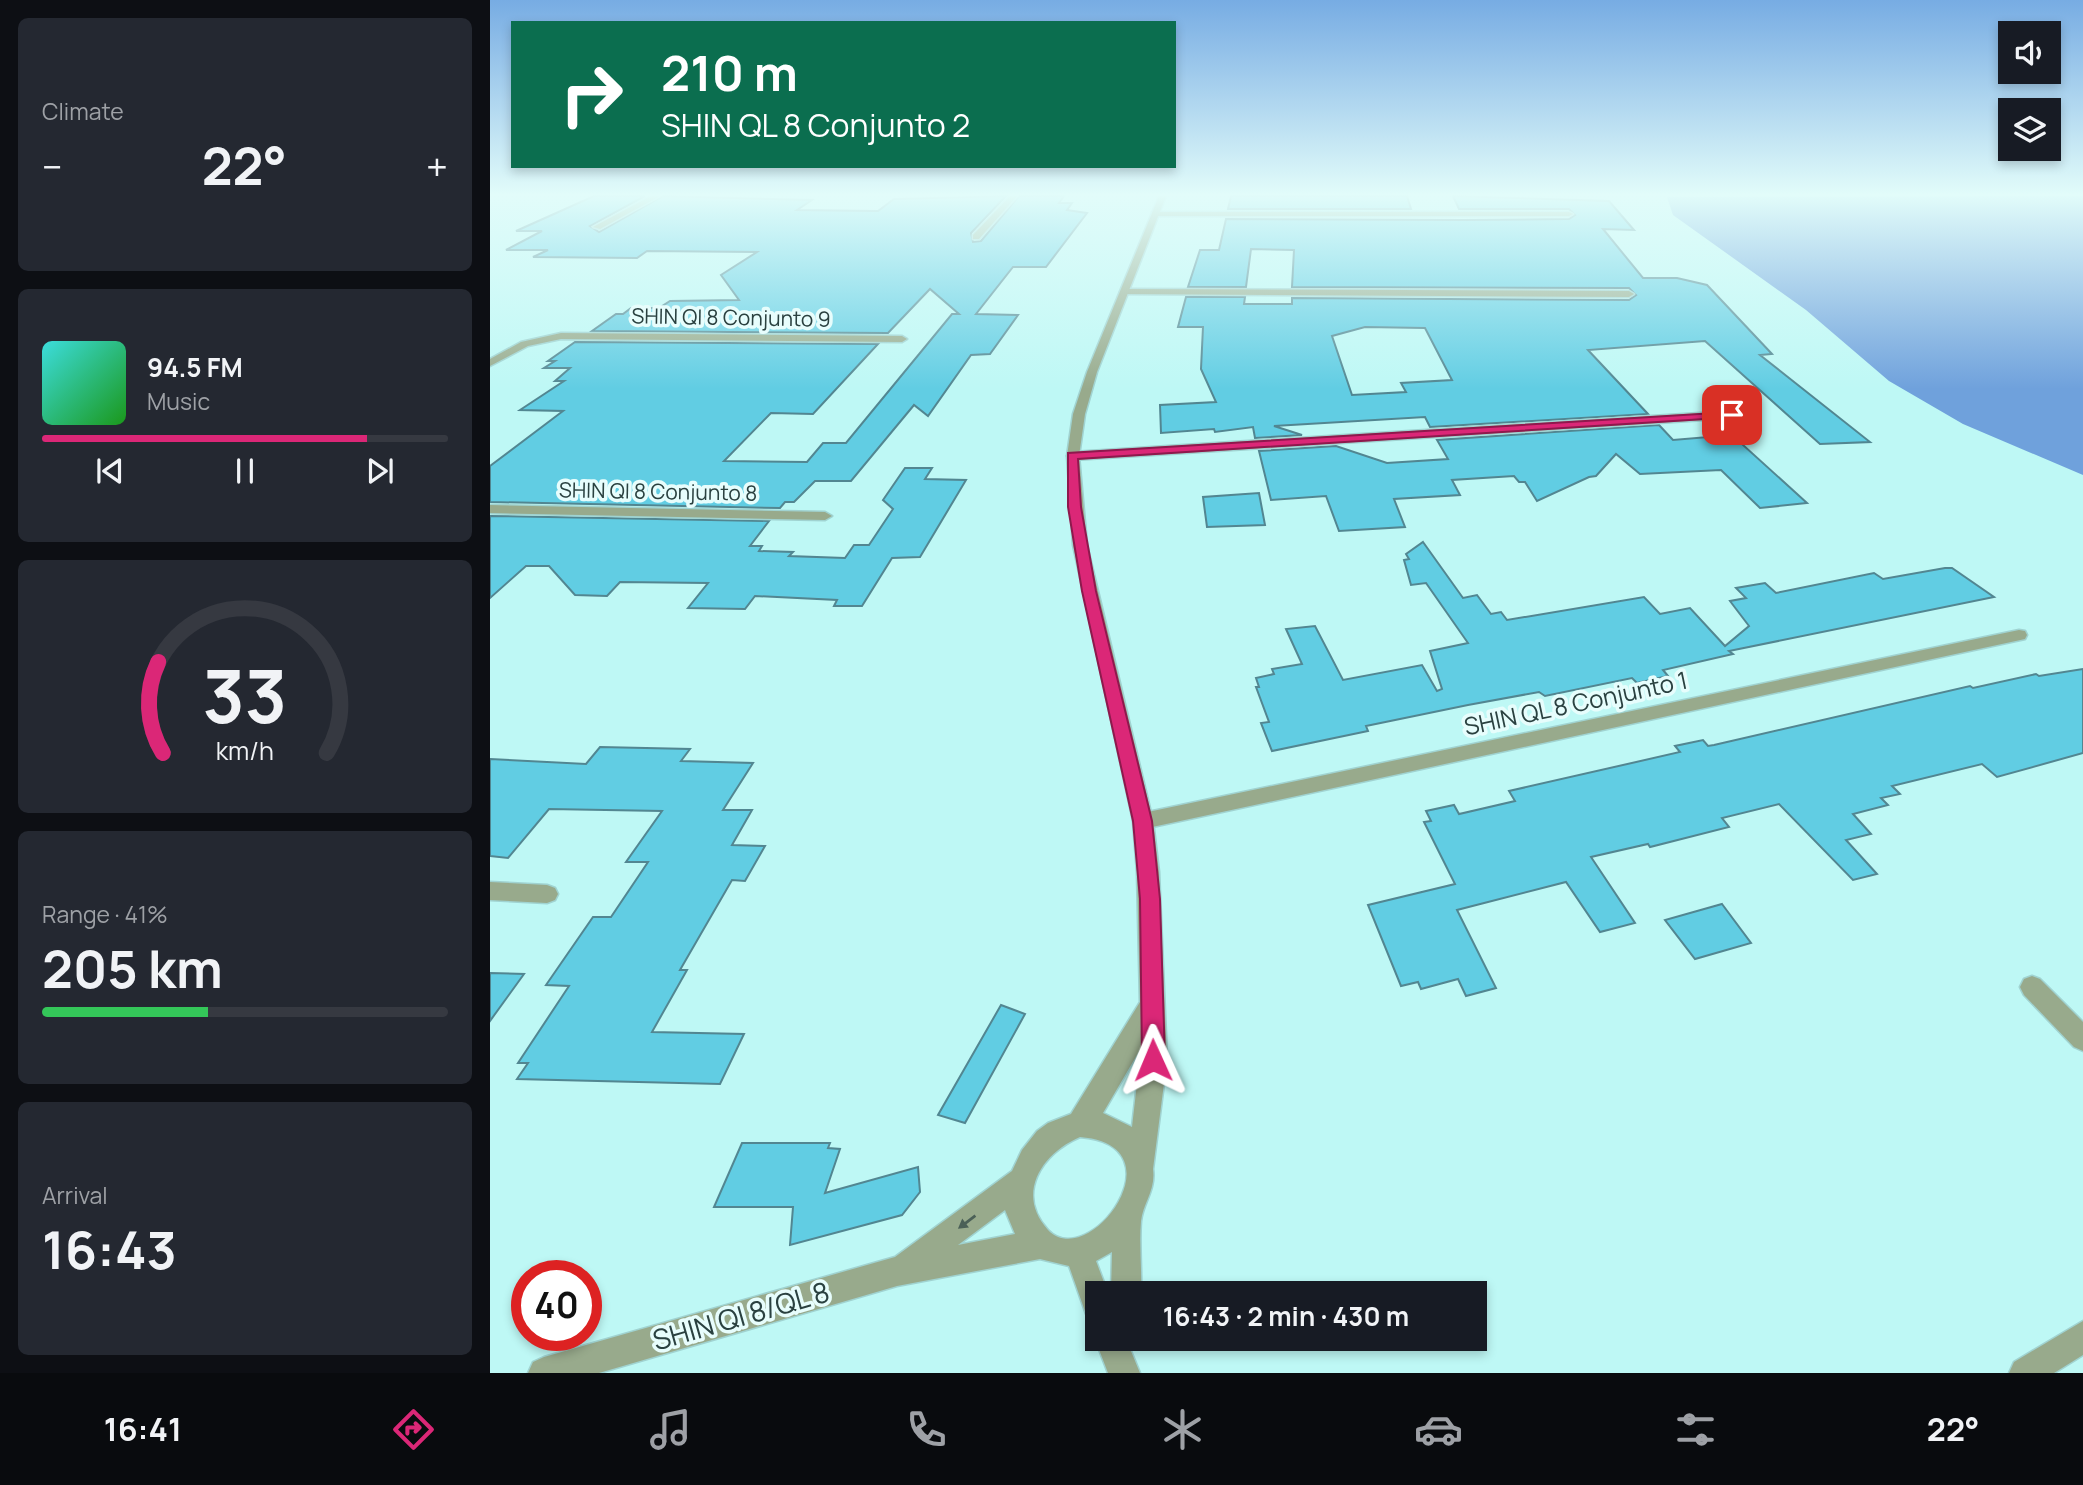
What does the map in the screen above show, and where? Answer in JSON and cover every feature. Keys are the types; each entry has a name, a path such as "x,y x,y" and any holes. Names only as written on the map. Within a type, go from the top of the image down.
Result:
{"street":[{"path":"1137,260 1079,414 1073,456 1075,507 1089,591 1143,821 1148,872 1153,1060 1139,1193 1127,1220 1105,1242 1078,1252 1058,1251 1040,1244 1021,1216 1021,1181 1034,1154 1054,1135 1080,1125 1107,1126 1128,1141 1140,1166"},
{"path":"1125,292 1629,294"},
{"name":"SHIN QI 8 Conjunto 9","path":"490,363 525,344 561,336 902,339"},
{"path":"1073,456 1732,415"},
{"name":"SHIN QI 8 Conjunto 8","path":"490,509 825,516"},
{"name":"SHIN QL 8 Conjunto 1","path":"1143,821 2019,635"},
{"path":"490,891 547,894"},
{"path":"2032,987 2083,1039"},
{"path":"1080,1125 1118,1065 1152,1002"},
{"name":"SHIN QI 8/QL 8","path":"897,1271 936,1246 1021,1181"},
{"path":"1126,1281 1127,1220"},
{"name":"SHIN QI 8/QL 8","path":"544,1373 897,1271 1040,1244"},
{"path":"1078,1252 1089,1281"},
{"path":"2025,1373 2083,1337"}],"water":[{"path":"1736,260 2083,260 2083,475 1963,424 1889,381 1806,310"}],"building":[{"path":"744,260 1051,260 1046,267 1013,267 976,314 1018,315 990,354 971,355 928,416 914,405 851,481 815,481 794,502 785,502 780,508 490,502 490,466 563,411 520,410 564,381 555,381 570,368 544,368 555,361 548,361 575,342 878,344 813,414 771,413 724,461 807,462 823,443 846,443 952,314 959,314 930,289 888,333 592,331 616,314 623,314 631,308 659,308 670,301 739,300 721,275"},
{"path":"1197,260 1250,260 1246,287 1188,287"},
{"path":"1293,260 1628,260 1643,278 1677,278 1707,285 1772,354 1760,355 1870,442 1820,444 1705,341 1588,350 1648,414 1430,427 1425,417 1274,426 1302,435 1255,438 1253,427 1215,432 1214,429 1161,433 1160,405 1216,402 1201,369 1203,327 1178,327 1186,297 1245,297 1244,304 1292,304 1292,298 1629,300 1636,295 1629,288 1292,287","holes":["1365,327 1425,328 1452,380 1401,383 1406,392 1352,395 1332,336"]},
{"path":"1659,425 1673,440 1732,435 1807,503 1760,508 1721,470 1640,474 1616,454 1596,476 1537,501 1525,482 1519,482 1514,476 1452,480 1460,495 1394,499 1405,527 1339,531 1326,496 1271,500 1259,451 1336,446 1387,463 1448,459 1437,440"},
{"path":"905,468 932,468 925,479 966,480 920,557 892,558 862,606 834,606 837,600 755,596 745,609 688,608 708,583 620,582 607,596 575,595 549,566 526,566 490,598 490,516 769,521 750,546 762,546 759,551 793,552 789,556 845,558 854,545 869,545 893,509 883,500"},
{"path":"1259,493 1265,525 1207,527 1203,497"},
{"path":"1423,542 1463,598 1477,595 1491,614 1501,612 1507,620 1644,597 1660,614 1690,608 1725,646 1749,626 1730,601 1746,598 1736,588 1765,583 1776,593 1874,573 1883,579 1952,568 1994,597 1729,651 1733,654 1663,670 1668,676 1637,683 1632,678 1545,696 1539,692 1468,705 1366,726 1368,731 1272,751 1261,723 1269,722 1256,687 1259,687 1256,678 1274,674 1272,669 1302,664 1286,629 1315,626 1343,680 1422,665 1437,691 1442,689 1430,651 1468,643 1426,583 1411,585 1404,560 1409,559 1406,554"},
{"path":"2083,669 2083,753 1997,777 1982,764 1892,786 1900,794 1881,798 1888,805 1853,814 1871,834 1846,840 1877,874 1853,880 1779,804 1722,818 1729,827 1650,847 1648,844 1591,857 1635,923 1600,932 1566,882 1457,910 1496,988 1466,996 1458,979 1421,989 1418,982 1401,986 1368,905 1455,884 1424,822 1431,821 1426,811 1454,805 1459,814 1515,801 1509,791 1680,752 1675,746 1703,740 1708,746 1714,745 1970,686 1973,688 2036,674 2039,676"},
{"path":"600,747 690,749 681,761 753,763 723,810 752,810 732,845 765,846 745,881 732,880 680,970 687,970 652,1032 744,1034 720,1084 517,1079 528,1063 518,1063 569,986 546,985 593,917 611,917 648,862 626,862 662,811 549,809 508,858 490,856 490,759 586,764"},
{"path":"1722,904 1751,943 1695,959 1665,920"},
{"path":"490,973 524,974 490,1021"},
{"path":"1001,1005 1025,1014 965,1123 938,1115"},
{"path":"742,1143 830,1143 828,1148 840,1149 825,1193 918,1167 920,1192 902,1215 790,1245 793,1207 714,1207"}],"route":[{"path":"1153,1060 1150,899 1143,821 1080,545 1073,456 1732,415"}]}
